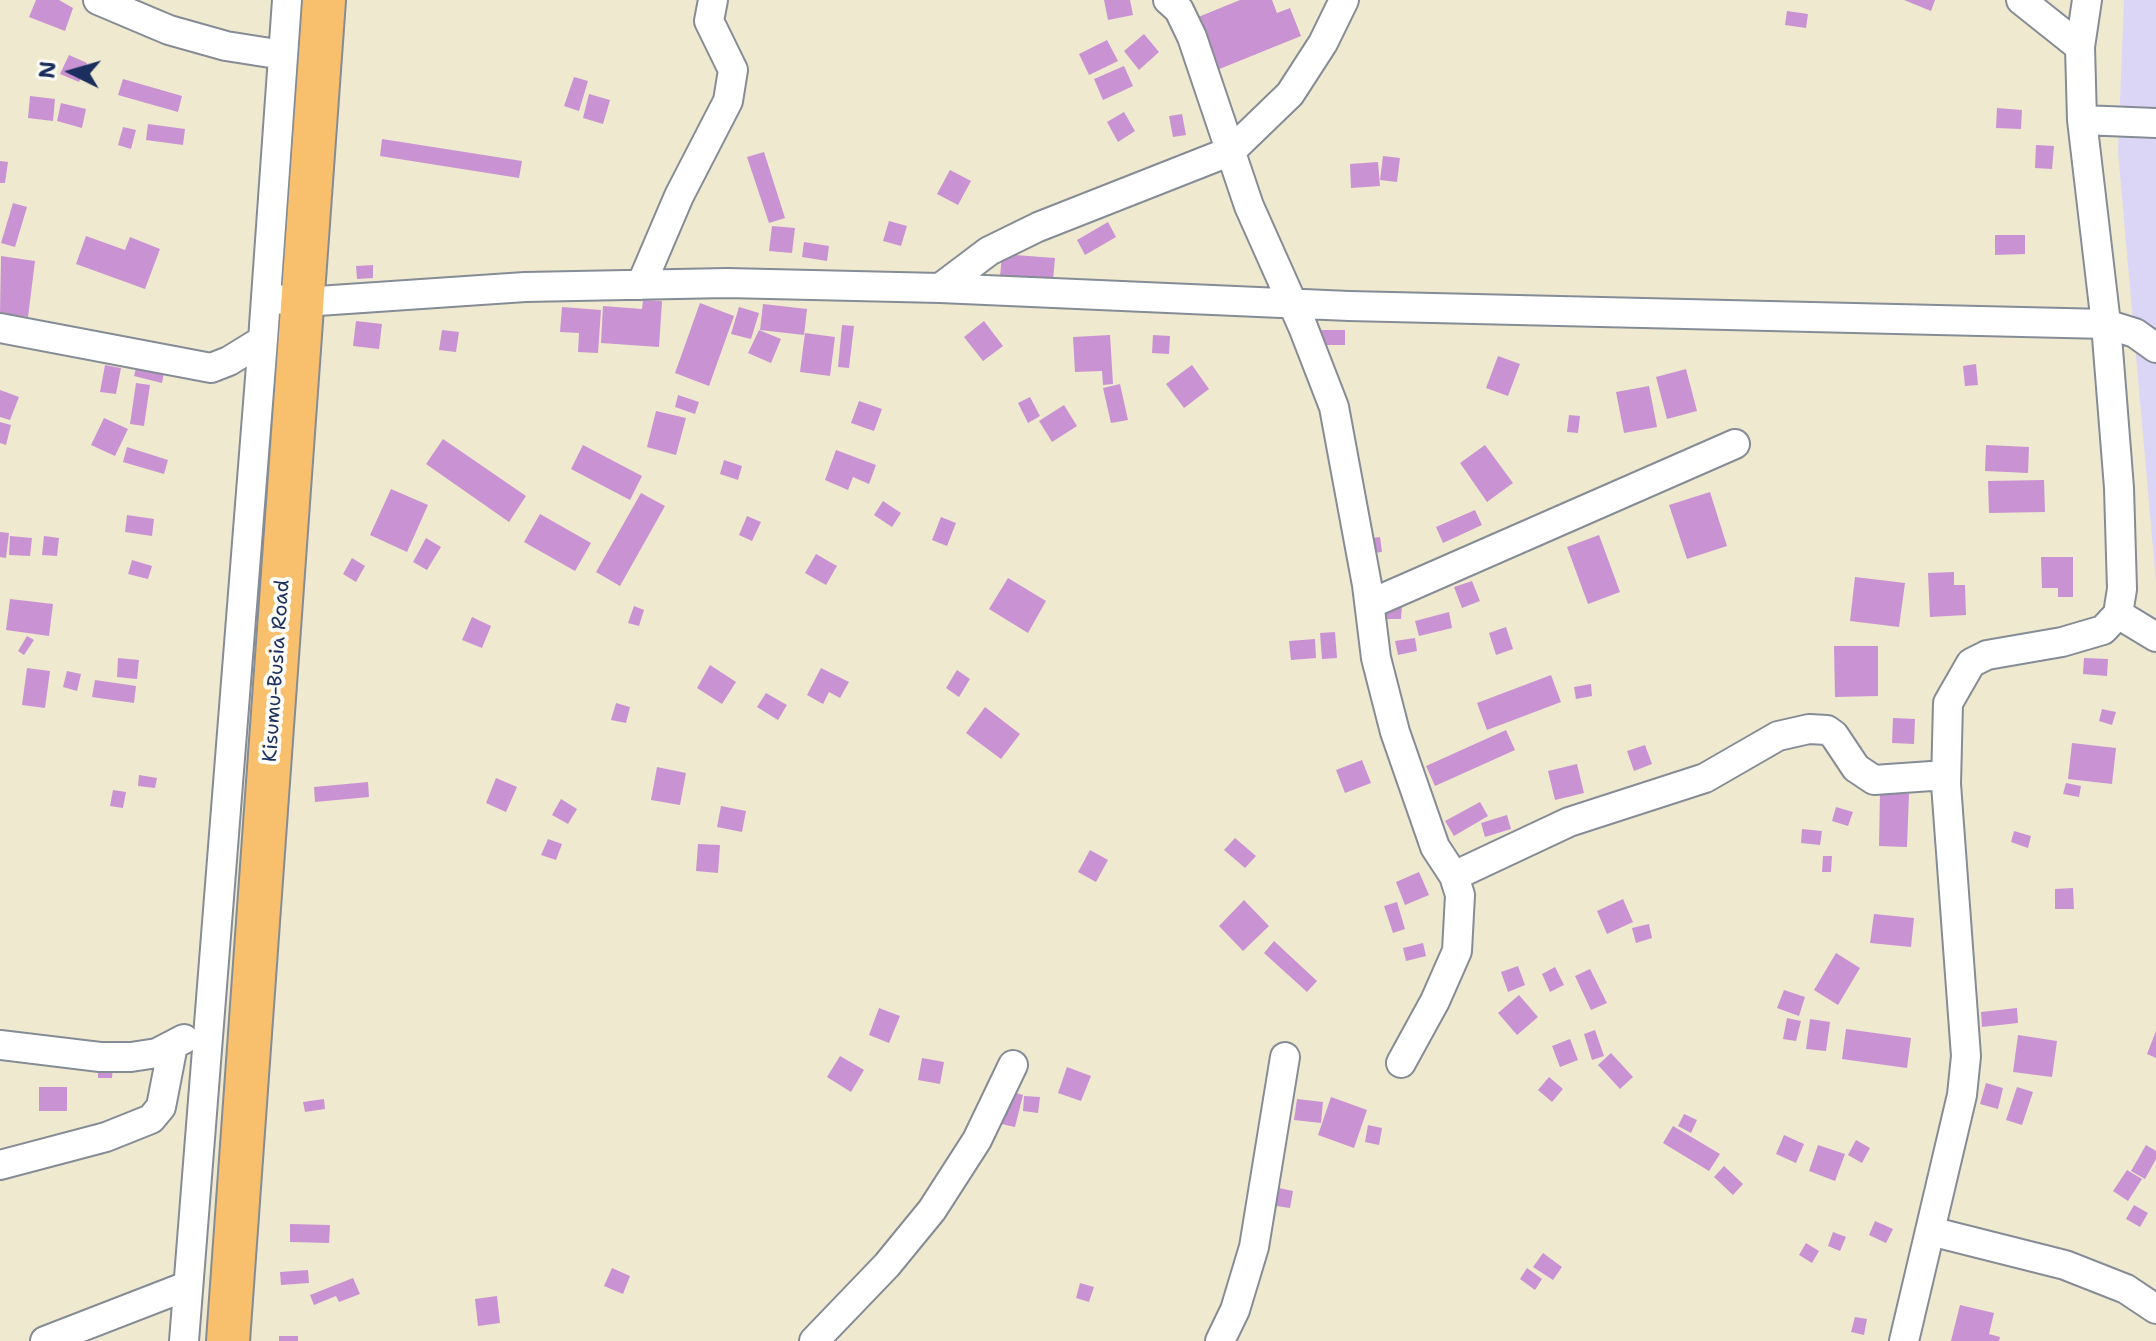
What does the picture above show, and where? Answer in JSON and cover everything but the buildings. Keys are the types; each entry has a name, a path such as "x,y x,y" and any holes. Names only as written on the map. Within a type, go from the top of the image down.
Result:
{"highway":[{"name":"Kisumu-Busia Road","path":"228,1341 285,300 324,0"}],"street":[{"path":"98,0 169,30 226,46 283,55"},
{"path":"184,1341 206,1027 263,340 285,300 283,55 287,0"},
{"path":"641,285 679,196 728,101 733,70 709,21 713,0"},
{"path":"940,288 989,251 1038,227 1231,151 1290,94 1323,43 1344,0"},
{"path":"2021,0 2080,47"},
{"path":"1904,1341 1962,1095 1966,1056 1946,775 1948,703 1971,663 1987,655 2062,642 2103,630 2118,614 2122,589 2119,488 2106,324 2082,120 2080,47 2087,0"},
{"path":"1182,3 1249,206 1334,407 1370,604 1376,658 1395,732 1435,847 1454,876 1460,895 1457,951 1435,1001 1401,1063"},
{"path":"2082,120 2156,123"},
{"path":"285,300 525,287 940,288 1292,304 2106,324 2135,333 2156,348"},
{"path":"0,328 186,366 211,368 263,340"},
{"path":"1370,604 1735,444"},
{"path":"2118,614 2156,637"},
{"path":"1454,876 1569,822 1705,778 1778,736 1809,729 1827,730 1834,735 1856,768 1874,780 1946,775"},
{"path":"0,1045 100,1057 144,1055 173,1045 206,1027"},
{"path":"0,1165 106,1137 151,1119 161,1107 173,1045"},
{"path":"1220,1341 1235,1310 1254,1247 1285,1057"},
{"path":"814,1341 887,1265 932,1210 977,1140 1013,1065"},
{"path":"1930,1231 2065,1265 2126,1289 2156,1309"},
{"path":"45,1341 187,1286"}],"shaded area":[{"path":"2124,0 2156,0 2156,582 2118,152"}]}
